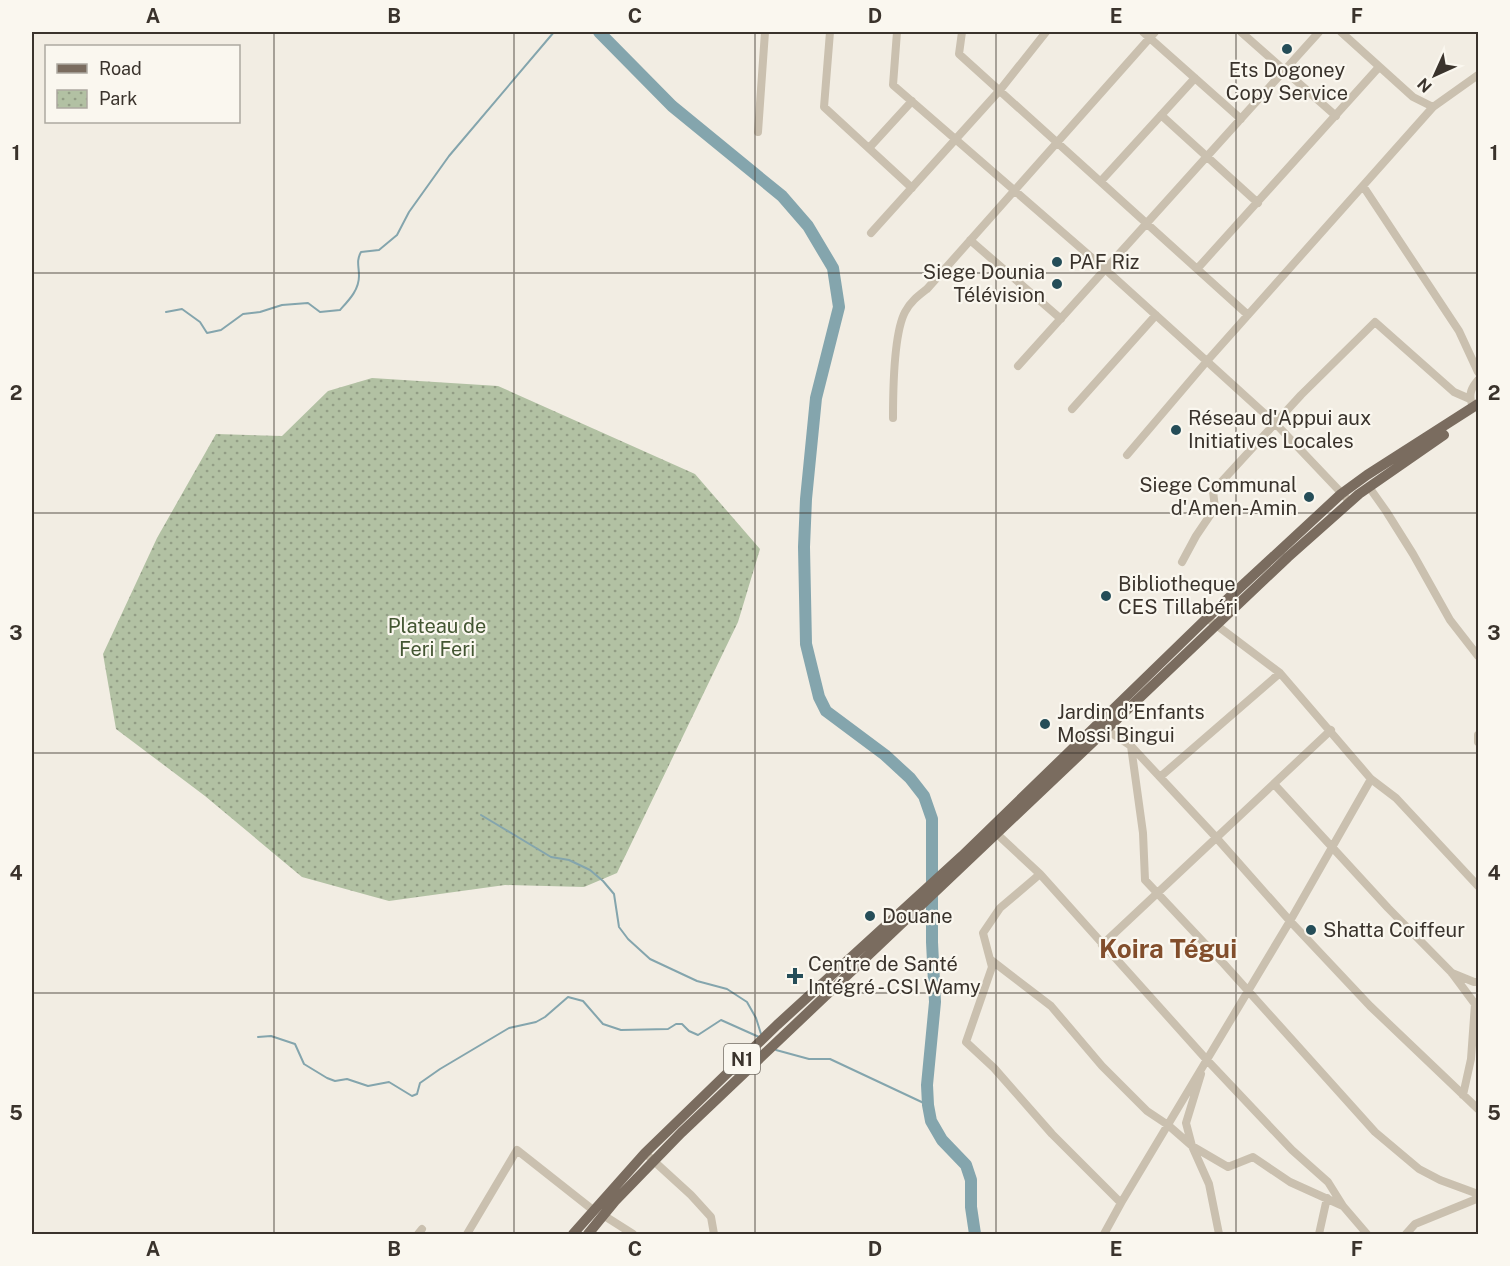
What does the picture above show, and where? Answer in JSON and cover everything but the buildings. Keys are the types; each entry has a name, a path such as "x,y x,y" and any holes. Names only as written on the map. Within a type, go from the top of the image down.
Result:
{"main road":[{"name":"N1","path":"1211,622 1350,502 1475,406"},
{"name":"N1","path":"573,1234 598,1212 649,1156 1102,727 1341,494 1475,406"},
{"name":"N1","path":"945,877 997,834 1102,727"},
{"name":"N1","path":"588,1234 598,1212"}],"street":[{"path":"758,132 765,32"},
{"path":"830,32 824,107 912,188"},
{"path":"897,32 893,85 1106,270 1275,423 1350,502"},
{"path":"962,32 959,54 1248,315"},
{"path":"871,233 1000,90 1046,32"},
{"path":"1242,32 1336,116"},
{"path":"1018,366 1319,32"},
{"path":"1341,32 1413,97 1433,107"},
{"path":"893,418 898,334 904,314 912,300 927,289 1015,191 1149,33 1241,119"},
{"path":"1197,269 1379,67"},
{"path":"1127,455 1207,361 1433,107 1479,75"},
{"path":"1101,181 1195,78"},
{"path":"869,148 912,101"},
{"path":"1161,115 1258,203"},
{"path":"1364,186 1459,331 1479,372"},
{"path":"970,240 1061,319"},
{"path":"1072,409 1156,315"},
{"path":"1182,562 1215,508 1213,491 1275,423 1375,322 1454,392 1475,406"},
{"path":"1475,406 1472,388 1479,380"},
{"path":"1369,488 1413,554 1450,620 1479,656"},
{"path":"1211,622 1280,673 1371,779 1396,798 1479,886"},
{"path":"1160,777 1280,673"},
{"path":"1102,727 1131,746 1370,1006 1479,1109"},
{"path":"1102,945 1331,730"},
{"path":"1479,735 1479,742"},
{"path":"1131,746 1143,833 1145,880 1248,990 1375,1132 1419,1169 1461,1188 1477,1200"},
{"path":"1104,1234 1290,921 1371,779"},
{"path":"1274,784 1388,908 1452,973 1475,1004 1471,1059 1463,1095"},
{"path":"997,834 1040,874 1206,1059 1292,1150 1329,1182 1343,1206 1367,1234"},
{"path":"1040,874 1000,908 983,933 992,967 966,1042 994,1068 1052,1134 1121,1203"},
{"path":"991,960 1051,1006 1125,1090 1147,1111 1168,1125 1192,1146 1228,1167 1253,1157 1290,1182 1343,1206"},
{"path":"1452,973 1479,982"},
{"path":"1206,1059 1186,1123 1192,1146 1209,1184 1218,1234"},
{"path":"467,1234 517,1150 598,1212 633,1234"},
{"path":"649,1156 692,1195 711,1217 712,1234"},
{"path":"1318,1234 1327,1198"},
{"path":"1406,1234 1415,1224 1477,1200"}],"green space":[{"name":"Plateau de Feri Feri","path":"372,378 498,386 695,474 760,549 738,622 617,873 584,887 505,885 389,901 302,877 205,796 116,729 103,654 157,538 216,434 282,436 328,391"}],"waterway":[{"path":"166,312 182,309 200,322 207,333 221,330 243,314 260,312 282,305 308,303 320,312 340,310 357,286 358,261 361,252 379,250 397,235 409,212 449,156 554,32"},
{"path":"599,32 672,106 782,196 808,226 833,268 839,307 816,398 806,499 804,547 806,644 819,697 826,711 885,755 910,778 924,796 932,819 932,942 935,1002 927,1085 928,1105 931,1121 942,1140 966,1165 971,1180 971,1207 975,1234"},
{"path":"481,815 551,857 569,860 590,870 614,894 619,927 628,939 650,959 697,981 727,989 747,1002 756,1018 761,1034"},
{"path":"258,1037 271,1036 295,1044 304,1064 327,1078 335,1081 347,1079 368,1086 389,1082 412,1096 417,1094 420,1083 440,1069 509,1028 536,1022 545,1017 568,997 583,1001 603,1024 621,1030 668,1029 676,1024 682,1024 689,1031 698,1035 721,1020 759,1037"},
{"path":"776,1050 809,1059 830,1059 928,1105"}],"place":[{"name":"Ets Dogoney Copy Service","path":"1287,49"},
{"name":"PAF Riz","path":"1057,262"},
{"name":"Siege Dounia Télévision","path":"1057,284"},
{"name":"Réseau d'Appui aux Initiatives Locales","path":"1176,430"},
{"name":"Siege Communal d'Amen-Amin","path":"1309,497"},
{"name":"Bibliotheque CES Tillabéri","path":"1106,596"},
{"name":"Jardin d’Enfants Mossi Bingui","path":"1045,724"},
{"name":"Douane","path":"870,916"},
{"name":"Shatta Coiffeur","path":"1311,930"},
{"name":"Centre de Santé Intégré - CSI Wamy","path":"795,976"}],"district":[{"name":"Koira Tégui","path":"1168,948"}]}
